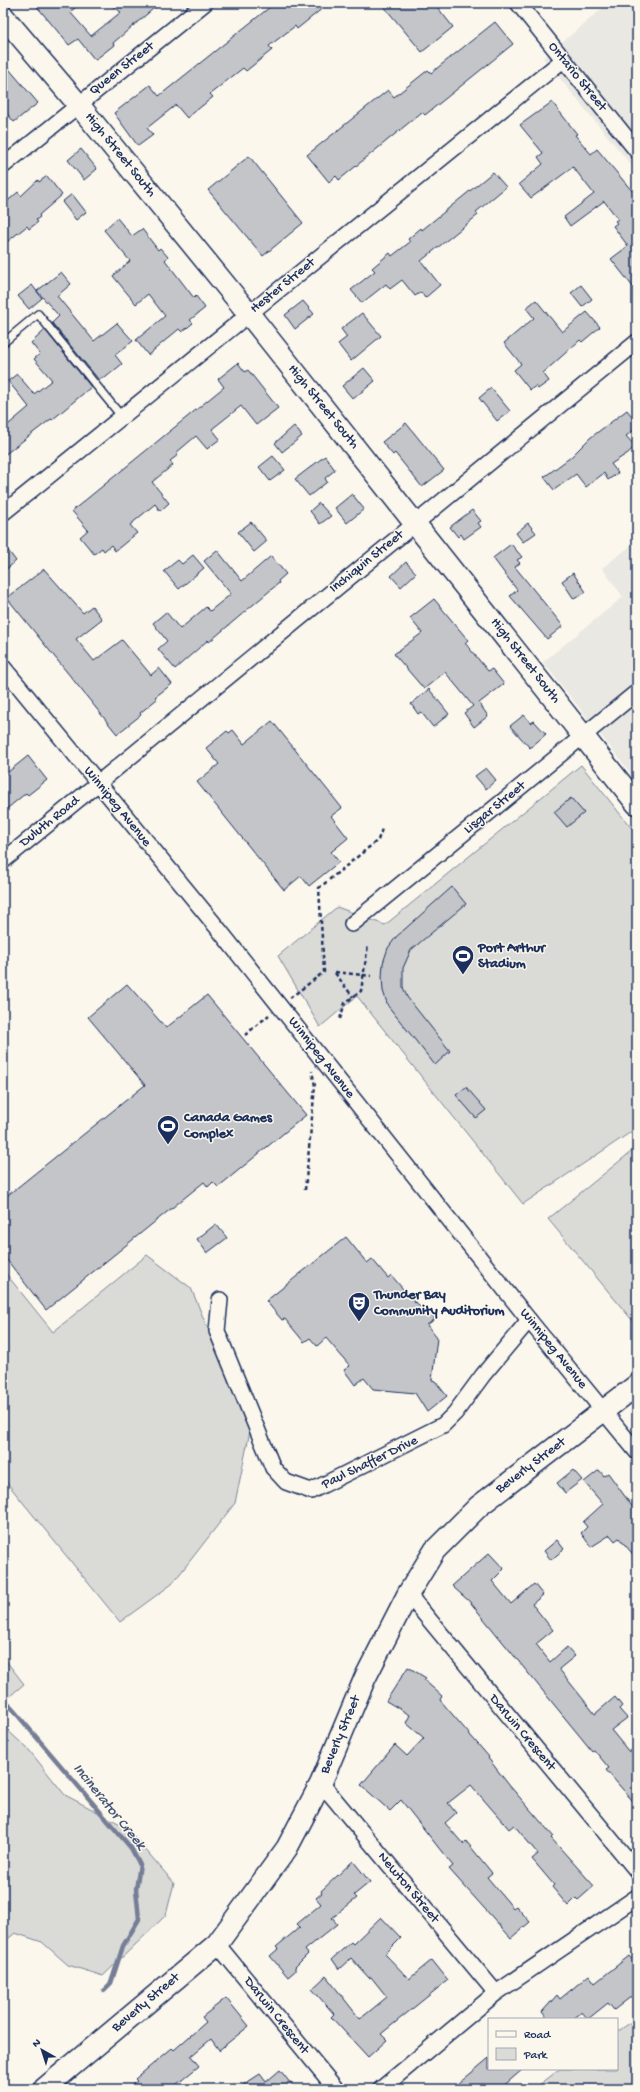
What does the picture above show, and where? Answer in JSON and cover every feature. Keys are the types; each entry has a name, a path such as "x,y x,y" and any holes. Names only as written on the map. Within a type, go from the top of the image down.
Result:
{"street":[{"name":"Queen Street","path":"3,166 205,3"},
{"name":"Ontario Street","path":"518,3 637,151"},
{"name":"High Street South","path":"3,16 78,104 249,314 584,735 637,804"},
{"name":"Hester Street","path":"3,514 563,60"},
{"name":"Inchiquin Street","path":"98,783 415,522 637,342"},
{"name":"Winnipeg Avenue","path":"3,667 280,1006 529,1320 637,1452"},
{"name":"Lisgar Street","path":"352,924 637,692"},
{"name":"Duluth Road","path":"3,860 98,783"},
{"name":"Paul Shaffer Drive","path":"220,1300 217,1331 273,1468 286,1482 312,1491 443,1425 455,1413 483,1375 529,1320"},
{"name":"Beverly Street","path":"55,2086 216,1944 287,1848 321,1783 365,1678 408,1594 435,1550 479,1506 637,1385"},
{"name":"Darwin Crescent","path":"408,1594 637,1871"},
{"name":"Newton Street","path":"321,1783 496,1993"},
{"path":"381,2089 496,1993 637,1897"},
{"name":"Darwin Crescent","path":"216,1944 336,2089"}],"lane":[{"path":"3,343 38,314 122,417"}],"path":[{"path":"245,1035 324,972 319,888 378,840 382,829"},
{"path":"340,1019 345,1003 361,991 368,945"},
{"path":"353,997 335,972 371,976"},
{"path":"306,1190 315,1086 312,1070"}],"shaded area":[{"path":"609,3 637,3 637,172 543,58"},
{"path":"637,541 637,781 543,662 623,597 602,568"}],"green space":[{"name":"Port Arthur Stadium","path":"581,765 637,835 637,1128 523,1204 357,996 320,1027 278,956 337,907 385,925"},
{"path":"637,1147 637,1326 548,1219"},
{"path":"147,1255 191,1288 250,1431 235,1503 172,1584 120,1622 3,1478 3,1270 53,1332"},
{"path":"3,1657 24,1684 3,1702"},
{"path":"3,1726 29,1750 65,1795 126,1827 174,1883 166,1915 103,1976 68,1965 42,1942 15,1933 3,1943"},
{"path":"637,2018 637,2083 629,2089 534,2089 559,2070 618,2070 618,2031"}],"building":[{"path":"34,3 81,3 70,12 91,36 121,12 108,3 160,3 113,43 114,45 95,60 78,39 69,45"},
{"path":"275,3 329,3 297,29 295,26 269,46 272,50 246,71 243,68 210,94 213,97 187,118 176,105 147,128 153,135 138,146 114,113 150,85 159,96"},
{"path":"381,3 434,3 453,27 422,52"},
{"path":"495,22 513,44 425,115 422,112 339,180 336,176 329,182 307,155 388,90 394,97 428,70 431,73"},
{"path":"3,62 38,103 14,122 3,109"},
{"path":"552,102 577,134 575,135 591,154 597,149 637,197 637,292 611,259 628,246 613,226 617,223 615,221 618,219 604,201 570,226 564,217 594,194 573,167 531,198 519,184 543,164 538,157 543,153 520,125"},
{"path":"81,149 97,169 84,180 68,160"},
{"path":"249,156 303,223 263,256 208,190"},
{"path":"493,172 506,187 476,212 478,215 421,261 440,285 425,298 421,292 415,296 402,280 390,289 386,284 362,303 351,290 375,271 372,268 390,253 392,256 410,242 408,239 421,228 422,230"},
{"path":"47,176 62,195 39,215 40,217 36,220 38,222 29,229 27,226 3,245 3,205 18,192 21,196 38,180 39,182"},
{"path":"72,194 86,212 76,220 62,202"},
{"path":"117,218 132,236 142,229 158,250 160,248 168,257 165,260 194,298 196,296 205,308 190,320 193,323 182,332 179,329 148,355 136,340 165,316 148,294 136,304 113,276 130,261 104,230"},
{"path":"61,272 71,284 57,296 94,341 117,323 133,341 115,355 122,364 105,378 103,377 99,380 52,323 59,316 37,291"},
{"path":"32,285 42,298 29,309 18,296"},
{"path":"581,285 592,299 582,307 571,293"},
{"path":"536,300 562,332 587,312 600,327 582,342 580,340 543,373 549,381 538,389 536,386 530,390 514,370 521,364 504,343 534,318 526,308"},
{"path":"303,301 314,314 295,329 285,315"},
{"path":"362,313 381,336 351,361 338,344 347,337 341,329"},
{"path":"45,330 91,387 52,420 51,419 3,456 3,429 29,407 8,381 17,374 34,394 52,380 34,359 40,354 31,343"},
{"path":"238,363 245,372 248,370 278,408 256,425 241,406 212,429 220,439 207,449 196,436 176,453 178,455 170,461 173,465 152,482 169,503 160,511 155,504 130,525 137,533 115,551 111,545 104,551 102,548 94,554 80,537 88,530 72,511 224,387 218,379"},
{"path":"364,368 375,381 353,399 342,386"},
{"path":"491,388 510,411 497,421 479,398"},
{"path":"627,410 637,423 637,428 626,436 635,446 628,453 611,464 618,473 608,480 604,473 586,487 576,474 554,490 544,477 571,457 590,438"},
{"path":"406,423 444,470 422,487 395,453 393,455 382,442"},
{"path":"294,426 302,436 282,452 275,443"},
{"path":"273,456 285,470 270,481 259,467"},
{"path":"325,456 335,470 325,478 327,482 309,496 295,479"},
{"path":"352,494 364,509 347,523 335,508"},
{"path":"319,503 331,516 320,524 310,511"},
{"path":"472,510 481,521 478,523 481,527 464,539 461,534 458,537 450,527"},
{"path":"251,522 267,541 254,552 238,532"},
{"path":"528,523 536,533 523,542 516,533"},
{"path":"3,544 16,561 3,572"},
{"path":"511,544 522,557 517,560 520,563 515,567 563,626 547,639 510,596 517,590 493,558"},
{"path":"217,550 242,581 271,556 286,574 278,581 279,583 209,642 208,640 175,669 158,649 167,641 153,623 166,612 180,629 206,607 210,611 231,594 204,561"},
{"path":"193,555 204,568 179,589 164,571 178,560 182,564"},
{"path":"406,562 416,573 401,587 391,576"},
{"path":"44,569 83,613 92,606 102,619 76,639 94,661 122,640 151,675 159,668 172,684 155,697 157,699 140,713 141,715 117,734 7,598"},
{"path":"573,573 586,592 574,599 562,581"},
{"path":"434,599 468,640 465,643 488,671 492,669 504,684 479,703 488,716 474,727 464,713 473,706 445,672 424,689 394,654 422,633 410,618"},
{"path":"429,689 449,714 433,727 421,712 418,714 411,704"},
{"path":"524,715 531,723 534,721 546,734 530,748 510,726"},
{"path":"272,721 342,808 331,816 348,838 331,852 339,862 309,886 301,876 284,890 197,782 219,764 206,748 227,731 229,733 233,730 244,744"},
{"path":"28,756 47,780 28,795 26,793 3,812 3,776"},
{"path":"486,768 496,780 486,789 475,776"},
{"path":"571,798 584,813 567,827 554,812"},
{"path":"452,887 466,904 411,950 403,968 403,987 407,997 450,1051 435,1065 388,1006 383,991 383,963 388,948 396,937"},
{"name":"Canada Games Complex","path":"127,984 166,1028 207,995 306,1115 218,1187 213,1182 208,1187 204,1182 46,1310 3,1255 3,1199 145,1085 88,1017"},
{"path":"466,1087 486,1110 476,1118 456,1095"},
{"path":"216,1224 227,1238 207,1253 197,1239"},
{"name":"Thunder Bay Community Auditorium","path":"346,1237 367,1263 372,1259 388,1278 391,1275 415,1303 416,1302 421,1308 424,1306 435,1319 427,1325 437,1338 432,1380 435,1381 447,1396 427,1412 415,1393 373,1389 364,1378 355,1385 344,1370 350,1366 326,1338 317,1346 310,1338 304,1342 285,1319 282,1320 266,1301"},
{"path":"573,1470 582,1480 565,1493 557,1483"},
{"path":"599,1470 604,1476 608,1473 637,1513 637,1559 619,1538 615,1541 610,1535 591,1547 581,1533 587,1527 583,1522 603,1504 584,1482"},
{"path":"557,1540 564,1549 551,1560 544,1551"},
{"path":"489,1553 504,1569 492,1581 511,1604 534,1584 543,1595 532,1604 553,1630 536,1644 550,1662 567,1647 575,1656 559,1669 595,1714 615,1697 622,1706 619,1709 627,1718 611,1730 629,1752 632,1750 637,1757 637,1806 606,1770 609,1768 594,1750 592,1751 470,1602 452,1586"},
{"path":"408,1667 426,1678 424,1680 442,1696 440,1700 489,1757 488,1758 509,1785 553,1836 551,1838 594,1886 578,1900 576,1898 568,1906 552,1887 554,1885 532,1859 538,1854 514,1825 509,1829 471,1785 448,1803 456,1813 445,1823 463,1844 466,1841 492,1873 487,1877 513,1908 516,1906 530,1922 511,1938 449,1869 453,1866 401,1800 390,1811 361,1785 395,1745 407,1756 424,1738 406,1723 410,1715 386,1701"},
{"path":"353,1861 370,1882 354,1895 357,1898 332,1918 337,1924 305,1950 308,1954 295,1967 295,1971 288,1977 270,1956 278,1949 276,1947 300,1927 297,1924 321,1904 316,1898 322,1893 321,1891"},
{"path":"381,1917 401,1938 385,1954 409,1979 432,1960 448,1980 381,2034 387,2040 368,2057 331,2017 334,2014 312,1989 326,1976 360,2019 387,1997 371,1977 369,1978 351,1958 339,1969 332,1959 351,1942 353,1944"},
{"path":"629,1956 637,1965 637,1992 614,2010 608,2003 589,2018 587,2018 582,2012 574,2018 547,2018 542,2012 557,1995 560,1999 589,1975 595,1983"},
{"path":"226,1998 249,2026 219,2050 211,2039 191,2056 199,2066 171,2089 127,2089 137,2081 135,2079 172,2048 174,2050 206,2022 202,2017"},
{"path":"488,2059 488,2070 522,2070 500,2089 452,2089"},
{"path":"280,2070 295,2089 237,2089 260,2074 266,2082"}],"waterway":[{"name":"Incinerator Creek","path":"3,1698 131,1848 140,1865 136,1889 139,1919 123,1946 111,1983 104,1990"}],"place":[{"name":"Port Arthur Stadium","path":"463,976"},
{"name":"Canada Games Complex","path":"168,1146"},
{"name":"Thunder Bay Community Auditorium","path":"359,1322"}]}
